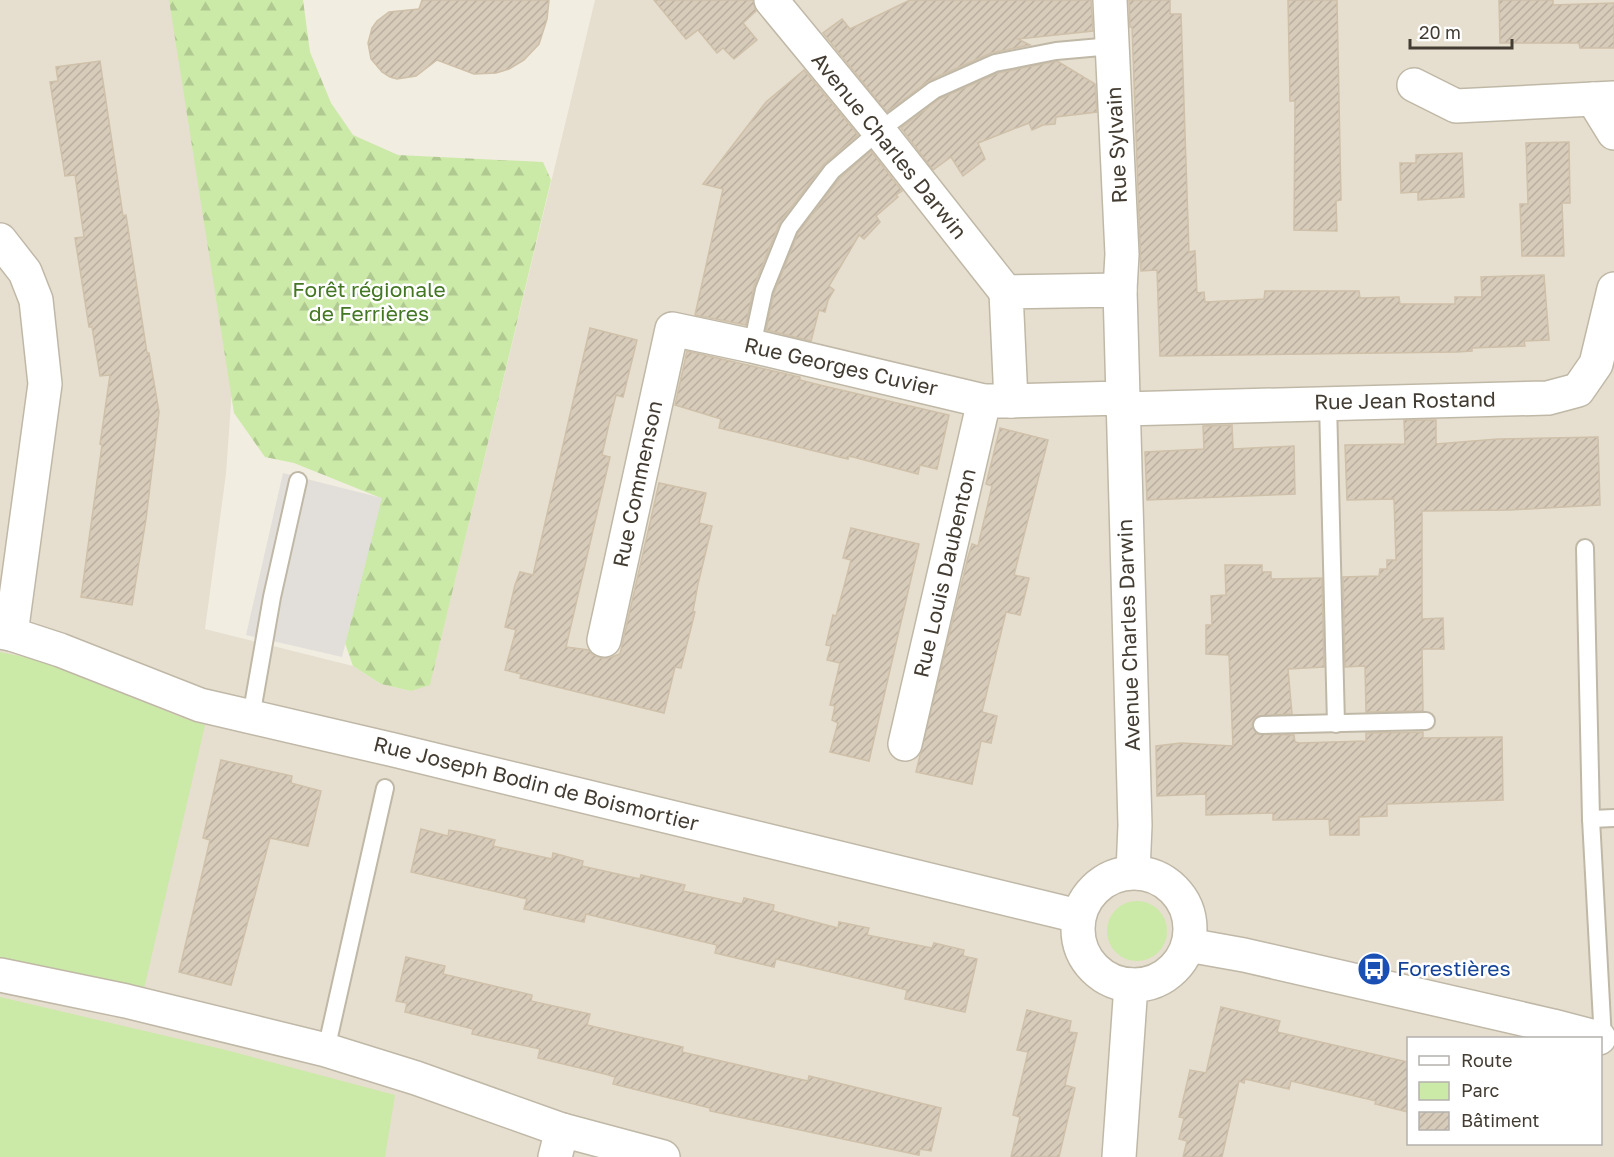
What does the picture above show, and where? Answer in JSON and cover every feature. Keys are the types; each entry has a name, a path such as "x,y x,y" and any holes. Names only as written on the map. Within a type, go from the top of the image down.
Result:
{"street":[{"name":"Avenue Charles Darwin","path":"771,0 879,131 1006,292"},
{"name":"Rue Sylvain","path":"1110,0 1122,254 1120,290"},
{"path":"1414,85 1456,106 1603,98 1614,133"},
{"path":"0,240 25,272 36,300 45,384 5,633"},
{"name":"Rue Jean Rostand","path":"1122,403 1328,403 1548,398 1578,390 1596,364 1614,289"},
{"name":"Avenue Charles Darwin","path":"1120,290 1135,825 1133,872"},
{"path":"1120,290 1006,292 997,401 1122,403"},
{"name":"Rue Georges Cuvier","path":"672,329 997,401"},
{"name":"Rue Commenson","path":"604,640 672,329"},
{"name":"Rue Louis Daubenton","path":"905,744 997,401"},
{"name":"Rue Joseph Bodin de Boismortier","path":"5,633 60,650 200,705 1078,916"},
{"path":"1133,872 1148,873 1176,890 1186,907 1191,925 1188,945 1177,966 1150,983 1131,985 1105,978 1094,969 1083,953 1078,936 1078,916 1091,892 1109,878 1133,872"},
{"path":"1188,945 1244,955 1593,1037"},
{"path":"0,975 126,1001 326,1050 416,1078 559,1144 663,1157"},
{"path":"1119,1157 1131,985"}],"lane":[{"path":"752,346 764,290 789,228 832,171 879,131 934,90 995,63 1056,51 1112,45"},
{"path":"1328,403 1336,724"},
{"path":"251,717 272,597 298,481"},
{"path":"1585,548 1591,819 1604,1040"},
{"path":"1262,725 1426,721"},
{"path":"326,1050 385,788"},
{"path":"1591,819 1614,818"}],"shaded area":[{"path":"0,0 171,0 238,304 226,474 205,629 353,666 381,684 411,691 430,684 595,0 1614,0 1614,1157 0,1157"},
{"path":"283,473 382,498 342,657 246,635"}],"green space":[{"name":"Forêt régionale de Ferrières","path":"169,0 303,0 310,52 331,103 353,135 398,155 543,162 551,180 430,685 411,691 381,684 353,666 345,643 381,498 294,463 265,457 234,413"},
{"path":"0,652 44,661 205,725 144,989 0,957"},
{"path":"1137,901 1154,906 1162,914 1167,931 1162,948 1154,956 1137,961 1120,956 1112,948 1107,931 1112,914 1120,906"},
{"path":"0,997 226,1050 395,1095 385,1157 0,1157"}],"building":[{"path":"422,0 549,0 547,19 539,44 524,60 509,69 496,73 474,74 437,60 416,76 397,79 390,77 382,72 371,59 368,43 372,28 389,12 419,9"},
{"path":"654,0 753,0 756,11 743,23 757,40 734,59 723,48 717,53 698,30 686,39"},
{"path":"910,0 1091,0 1093,31 1018,39 1030,45 991,53 930,80 887,112 823,33 842,19 850,29"},
{"path":"1129,0 1170,0 1170,14 1181,14 1189,252 1195,251 1197,293 1204,292 1205,302 1264,299 1265,291 1359,291 1360,298 1399,297 1400,304 1455,304 1455,297 1482,297 1481,277 1544,275 1549,340 1524,341 1525,346 1472,348 1472,351 1457,352 1160,356 1157,270 1141,271 1132,27 1130,27"},
{"path":"1288,0 1337,0 1341,200 1336,201 1337,231 1294,230 1295,101 1290,101"},
{"path":"1499,0 1553,0 1553,5 1614,3 1614,48 1580,48 1579,43 1500,43"},
{"path":"100,61 123,216 126,215 147,353 149,353 159,412 146,519 132,605 81,597 110,375 100,376 92,327 89,327 75,238 84,237 75,175 65,176 50,82 58,81 56,67"},
{"path":"1057,61 1095,84 1097,112 1056,117 1055,124 1043,125 1032,130 1029,123 978,143 985,159 963,176 951,157 933,170 901,128 939,99 998,73"},
{"path":"804,70 858,135 824,164 780,222 754,286 746,325 695,315 723,189 703,184 766,102"},
{"path":"1569,142 1570,203 1562,203 1564,256 1522,256 1520,204 1528,204 1526,143"},
{"path":"871,151 902,191 876,216 880,222 864,239 859,235 829,286 834,290 825,312 819,310 811,341 766,330 774,293 798,233 840,178"},
{"path":"1462,153 1464,197 1418,200 1418,192 1401,193 1400,163 1416,163 1416,155"},
{"path":"590,328 637,340 623,397 616,395 609,424 602,455 610,457 566,647 589,650 601,658 620,654 659,483 706,493 699,523 712,526 681,668 675,667 664,713 520,678 521,674 505,670 516,630 505,627 515,585 520,572 533,575"},
{"path":"687,351 949,415 937,469 920,465 918,474 849,456 848,459 719,428 721,419 675,405"},
{"path":"1404,420 1436,420 1436,444 1498,439 1598,437 1600,505 1510,510 1422,511 1422,619 1443,618 1444,649 1422,649 1423,711 1366,712 1365,666 1345,667 1343,577 1379,576 1380,569 1387,569 1387,560 1396,560 1394,499 1347,500 1345,445 1405,444"},
{"path":"1232,425 1233,449 1294,446 1295,494 1147,500 1145,452 1204,449 1203,426"},
{"path":"1000,428 1048,440 1014,575 1029,578 1020,615 1006,612 982,712 997,716 991,743 981,741 972,784 916,772 968,557 972,544 978,546 992,486 986,484"},
{"path":"851,528 919,544 869,761 830,752 838,723 832,720 835,706 830,705 840,663 827,660 831,646 826,645 851,560 843,558"},
{"path":"1225,565 1262,565 1262,572 1271,572 1271,579 1322,578 1324,667 1288,669 1292,714 1257,716 1252,725 1257,734 1294,735 1295,742 1299,743 1366,741 1366,733 1423,732 1423,738 1502,737 1503,800 1387,804 1387,816 1359,817 1359,835 1330,835 1329,819 1273,820 1273,813 1206,815 1206,794 1157,796 1156,746 1181,743 1233,746 1229,655 1206,654 1206,625 1212,625 1211,596 1226,595"},
{"path":"221,760 292,776 291,783 321,791 308,846 270,838 231,985 179,972 210,840 203,838"},
{"path":"421,829 448,836 449,830 466,833 495,840 493,846 552,859 553,853 583,861 582,866 640,879 641,875 685,885 683,891 742,904 744,898 774,905 773,911 838,928 839,922 869,928 867,935 932,948 934,943 964,950 963,956 977,959 965,1012 905,999 907,990 776,959 774,967 715,953 717,945 586,914 584,922 524,909 527,899 411,872"},
{"path":"406,957 445,966 443,974 532,995 531,1001 590,1014 587,1025 683,1047 682,1052 808,1081 809,1076 941,1108 931,1151 920,1149 919,1155 710,1111 710,1108 613,1084 615,1077 538,1058 540,1049 472,1034 473,1029 405,1012 407,1003 396,1001"},
{"path":"1221,1007 1280,1021 1277,1032 1407,1062 1407,1112 1375,1104 1376,1101 1291,1081 1289,1089 1245,1079 1244,1083 1239,1081 1222,1157 1183,1157 1187,1141 1179,1139 1184,1118 1179,1117 1190,1070 1206,1073"},
{"path":"1027,1010 1071,1021 1069,1032 1077,1033 1065,1085 1075,1088 1059,1157 1011,1157 1020,1117 1013,1115 1028,1052 1017,1050"}],"place":[{"name":"Forestières","path":"1374,969"}]}
